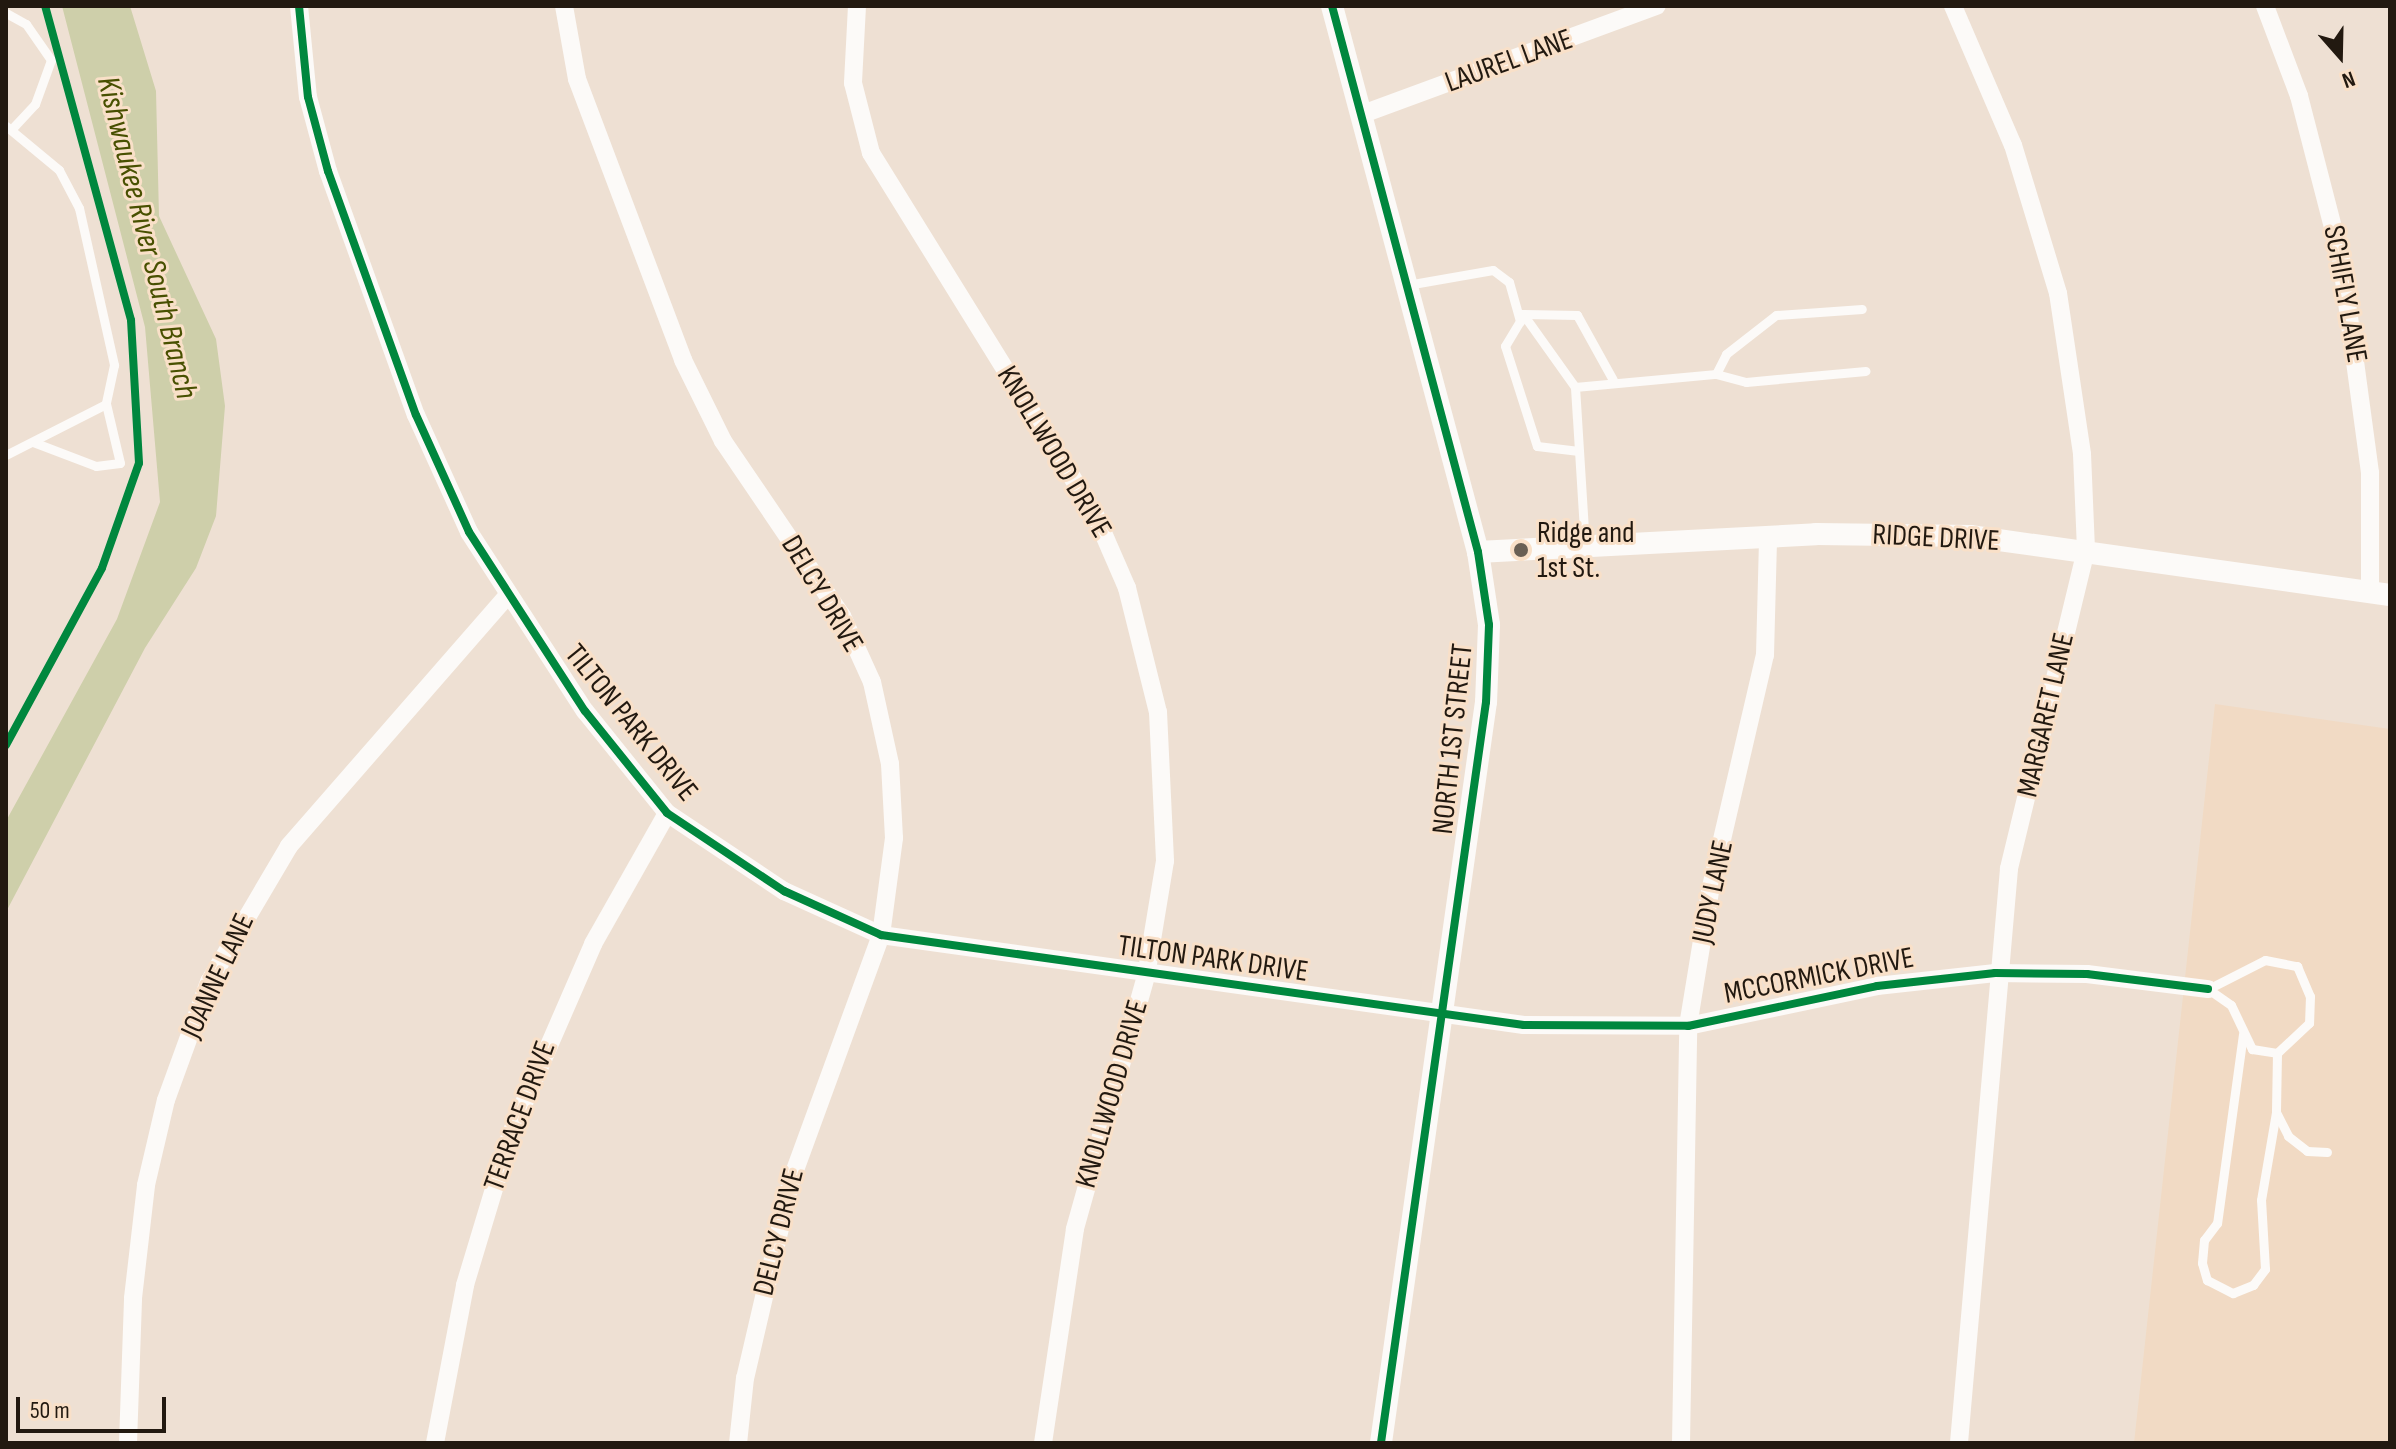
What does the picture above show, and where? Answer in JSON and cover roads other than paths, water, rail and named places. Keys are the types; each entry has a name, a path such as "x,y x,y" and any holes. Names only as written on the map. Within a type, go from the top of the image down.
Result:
{"street":[{"name":"TILTON PARK DRIVE","path":"299,6 308,97 328,171 416,415 507,596 585,711 667,813 744,868 881,935 1146,976 1440,1014"},
{"name":"DELCY DRIVE","path":"564,6 577,79 683,360 723,441 842,616 872,682 893,793 881,935 816,1098 787,1194 738,1443"},
{"name":"KNOLLWOOD DRIVE","path":"857,6 853,83 871,153 1076,476 1113,551 1142,637 1166,785 1165,861 1146,976 1075,1229 1043,1443"},
{"name":"NORTH 1ST STREET","path":"1332,6 1478,552 1489,625 1486,702 1381,1443"},
{"name":"LAUREL LANE","path":"1360,115 1657,6"},
{"name":"MARGARET LANE","path":"1953,6 2013,145 2058,293 2082,454 2086,550 2009,869 1995,973 1959,1443"},
{"name":"SCHIFLY LANE","path":"2265,6 2299,96 2341,258 2365,421 2380,593"},
{"name":"RIDGE DRIVE","path":"1478,552 1912,533 2086,550 2380,593"},
{"name":"JUDY LANE","path":"1681,1443 1688,1026 1710,891 1765,655 1768,537"},
{"name":"JOANNE LANE","path":"128,1443 133,1298 146,1185 166,1100 209,982 289,846 507,596"},
{"name":"TERRACE DRIVE","path":"435,1443 465,1285 511,1133 593,944 667,813"},
{"name":"MCCORMICK DRIVE","path":"1440,1014 1524,1025 1688,1026 1877,986 1995,973 2087,974 2208,989"}],"lane":[{"path":"6,13 26,24 51,60 41,92 9,128 59,170 79,208 112,340 106,404 120,463 96,466 33,442"},
{"path":"1407,286 1493,270 1509,282 1522,314 1575,387 1585,546"},
{"path":"1716,374 1726,354 1776,315 1862,309"},
{"path":"1522,314 1577,315 1613,380"},
{"path":"1522,314 1505,346 1537,446 1579,451"},
{"path":"1575,387 1613,380 1716,374 1746,382 1865,371"},
{"path":"6,455 106,404"},
{"path":"2243,1034 2217,1223 2204,1240 2202,1263 2207,1280 2233,1293 2253,1285 2265,1269 2261,1200 2276,1112 2277,1053 2309,1023 2310,996 2297,966 2265,960 2208,989 2231,1005 2252,1049 2277,1053"},
{"path":"2276,1112 2307,1151 2327,1152"}],"water":[{"name":"Kishwaukee River South Branch","path":"62,6 130,6 156,91 159,216 216,339 225,406 216,516 196,568 145,648 6,912 6,821 117,619 160,502 145,327"}],"place":[{"name":"Ridge and 1st St.","path":"1521,550"}]}
